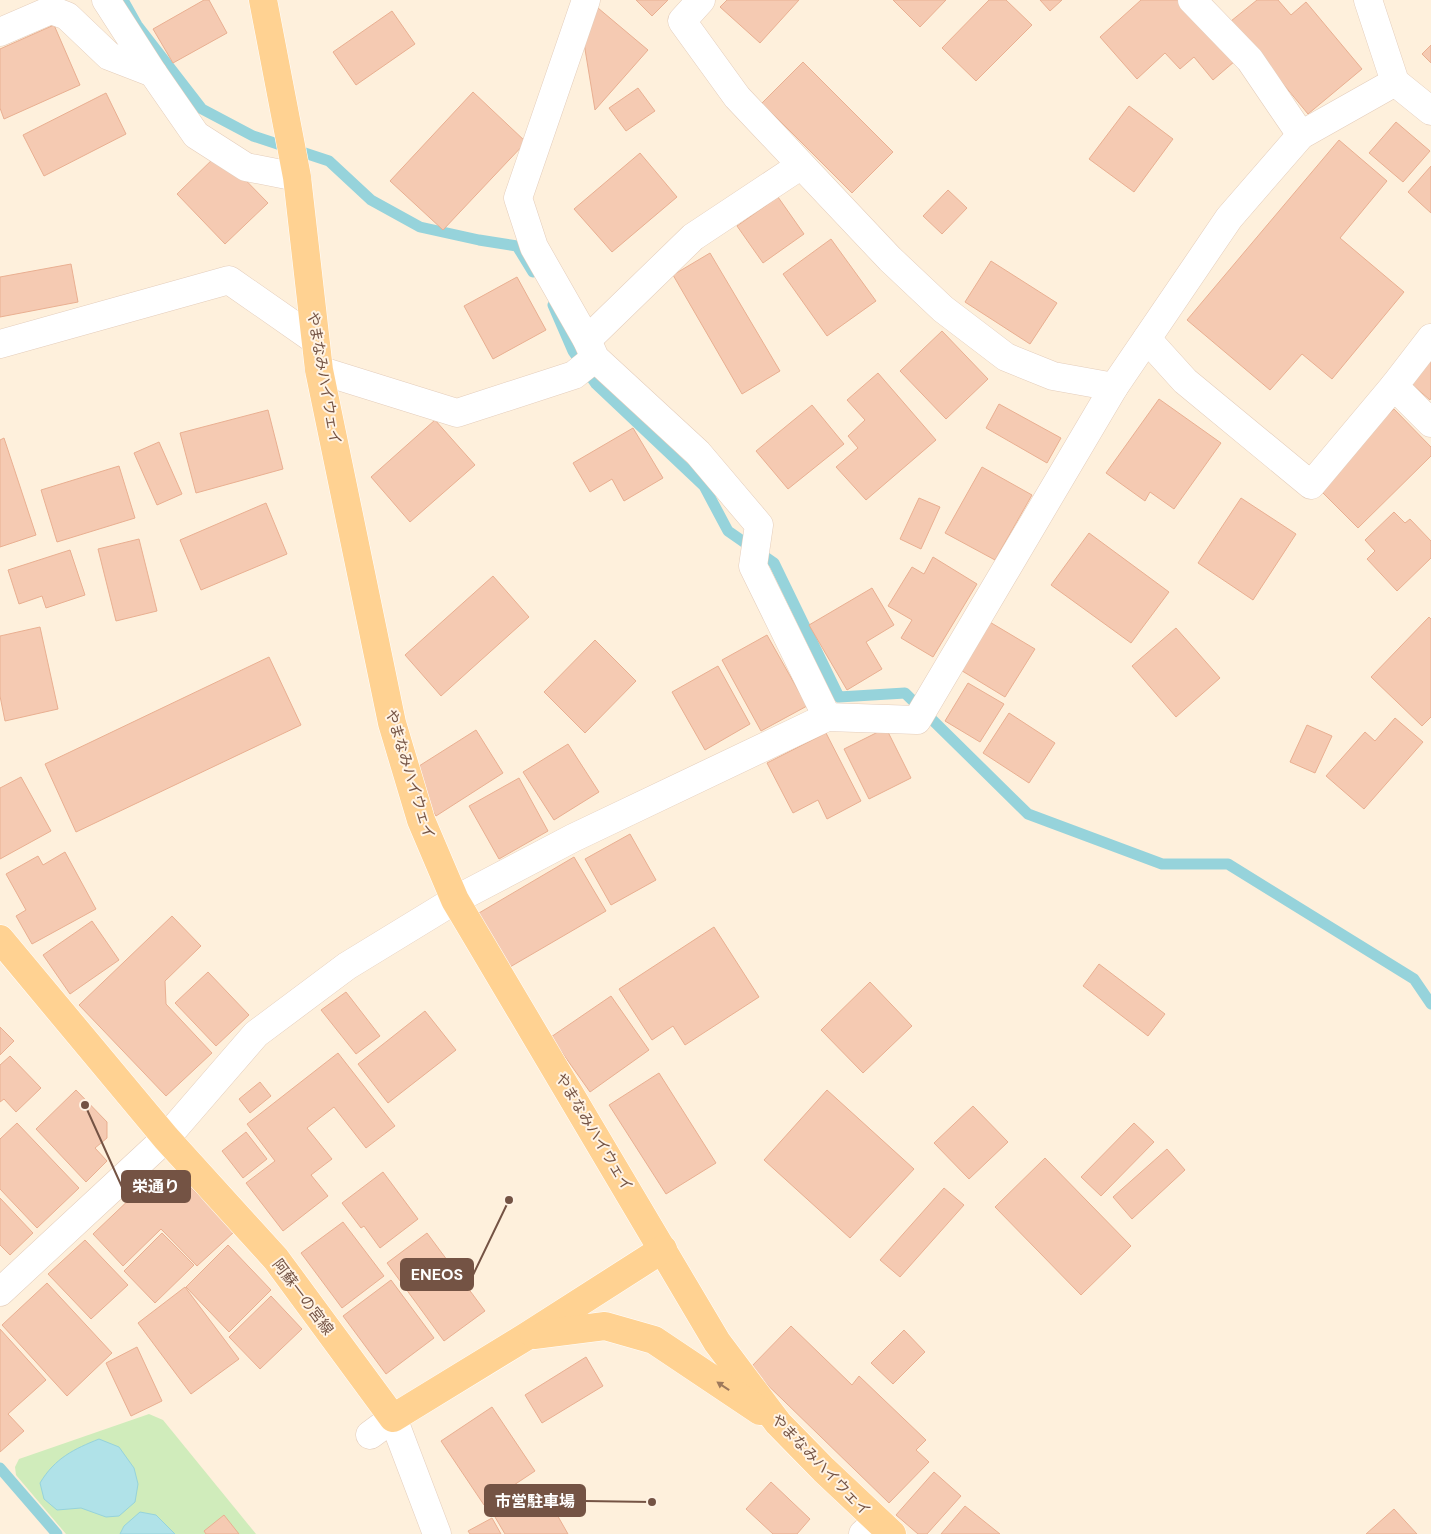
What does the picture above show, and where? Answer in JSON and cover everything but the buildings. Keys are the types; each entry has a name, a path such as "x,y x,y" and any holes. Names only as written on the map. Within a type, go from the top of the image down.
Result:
{"main road":[{"name":"やまなみハイウェイ","path":"263,0 297,177 320,370 392,723 421,820 455,900 717,1342 778,1423 877,1530"},
{"name":"阿蘇一の宮線","path":"0,939 166,1138 276,1259 393,1418"},
{"path":"393,1418 527,1336 663,1249"},
{"path":"527,1336 605,1326 654,1340 778,1423"}],"street":[{"path":"106,0 196,135 246,167 297,177"},
{"path":"586,0 518,198 534,246 591,349 698,453 759,525 753,566 827,716"},
{"path":"700,0 682,21 737,97 800,166 890,259 936,302 1006,357 1054,376 1114,387"},
{"path":"1192,0 1250,60 1301,135"},
{"path":"1368,0 1395,82 1431,111"},
{"path":"0,32 51,10 67,16 109,56 153,73"},
{"path":"0,1292 166,1138 256,1034 347,966 455,900 573,838 827,716 917,720 1114,387 1228,218 1301,135 1395,82"},
{"path":"320,370 457,413 574,374 591,349 693,238 800,166"},
{"path":"0,344 229,280 315,340"},
{"path":"1147,339 1184,381 1311,484 1394,386 1431,338"},
{"path":"1394,386 1431,423"},
{"path":"370,1434 393,1418 437,1534"}],"green space":[{"path":"149,1414 163,1420 256,1534 66,1534 16,1475 15,1467 19,1459"}],"water":[{"path":"99,1439 119,1447 134,1468 138,1484 135,1502 119,1516 106,1517 81,1508 57,1510 44,1499 40,1483 52,1467 66,1455"},
{"path":"140,1512 156,1515 175,1534 120,1534 124,1526"}],"waterway":[{"path":"123,0 137,25 202,109 253,136 329,161 371,200 420,227 517,246 533,272"},
{"path":"553,305 573,351 596,384 704,486 728,531 774,563 839,697 905,693 1028,814 1162,864 1228,864 1414,979 1431,1004"},
{"path":"0,1468 57,1534"}],"place":[{"name":"栄通り","path":"85,1105"},
{"name":"ENEOS","path":"509,1200"},
{"name":"市営駐車場","path":"652,1502"}]}
